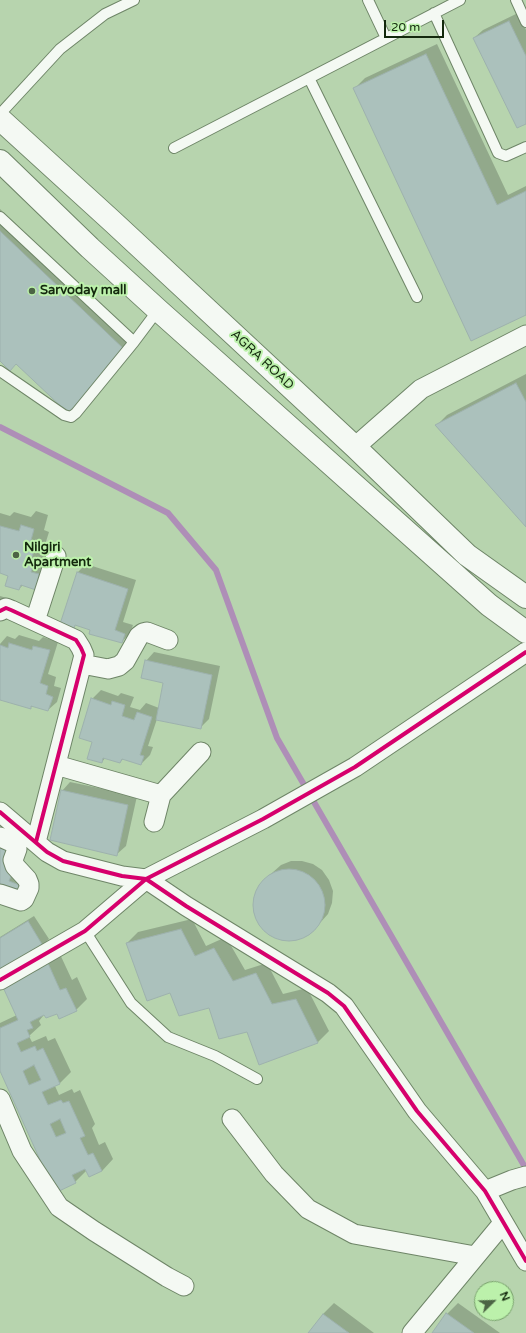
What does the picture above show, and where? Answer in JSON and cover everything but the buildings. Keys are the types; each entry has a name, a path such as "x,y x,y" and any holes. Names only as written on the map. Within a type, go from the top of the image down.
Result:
{"main road":[{"name":"AGRA ROAD","path":"0,119 119,227 356,447 466,555 524,594"},
{"path":"0,161 90,248 158,310 489,605 526,632"}],"street":[{"path":"356,447 421,389 526,336"},
{"path":"35,621 56,556"},
{"path":"0,611 6,608 76,640 84,655 36,842"},
{"path":"82,664 108,669 119,666 125,660 139,636 143,633 147,632 168,640"},
{"path":"0,980 85,931 146,879 263,819 355,767 526,652"},
{"path":"154,822 161,795 201,752"},
{"path":"56,765 161,795"},
{"path":"0,812 47,852 63,861 122,876 146,879 186,906 328,993 344,1006 417,1112 485,1191 526,1261"},
{"path":"0,837 16,844 17,849 13,860 15,866 27,879 29,884 29,888 24,899 21,901 0,894"},
{"path":"0,1099 22,1151 59,1207 127,1252 184,1286"},
{"path":"232,1119 274,1174 308,1209 354,1234 475,1256"},
{"path":"485,1191 519,1178"},
{"path":"412,1333 503,1223"}],"lane":[{"path":"0,114 60,49 105,14 134,0"},
{"path":"368,0 386,38"},
{"path":"174,148 460,0"},
{"path":"516,0 526,22"},
{"path":"434,13 498,153 506,156 526,147"},
{"path":"309,78 417,297"},
{"path":"0,217 134,342"},
{"path":"0,371 64,414 71,417 76,413 134,342 158,310"},
{"path":"85,931 131,1003 168,1037 216,1056 257,1079"}],"waterway":[{"path":"0,427 168,513 216,570 277,738 526,1169"}],"cycle path":[{"path":"0,611 6,608 76,640 84,655 36,842"},
{"path":"0,812 47,852 63,861 122,876 146,879 263,819 355,767 526,652"},
{"path":"0,980 85,931 146,879 186,906 328,993 344,1006 417,1111 485,1191 526,1261"}],"place":[{"name":"Sarvoday mall","path":"32,291"},
{"name":"Nilgiri Apartment","path":"16,555"}]}
